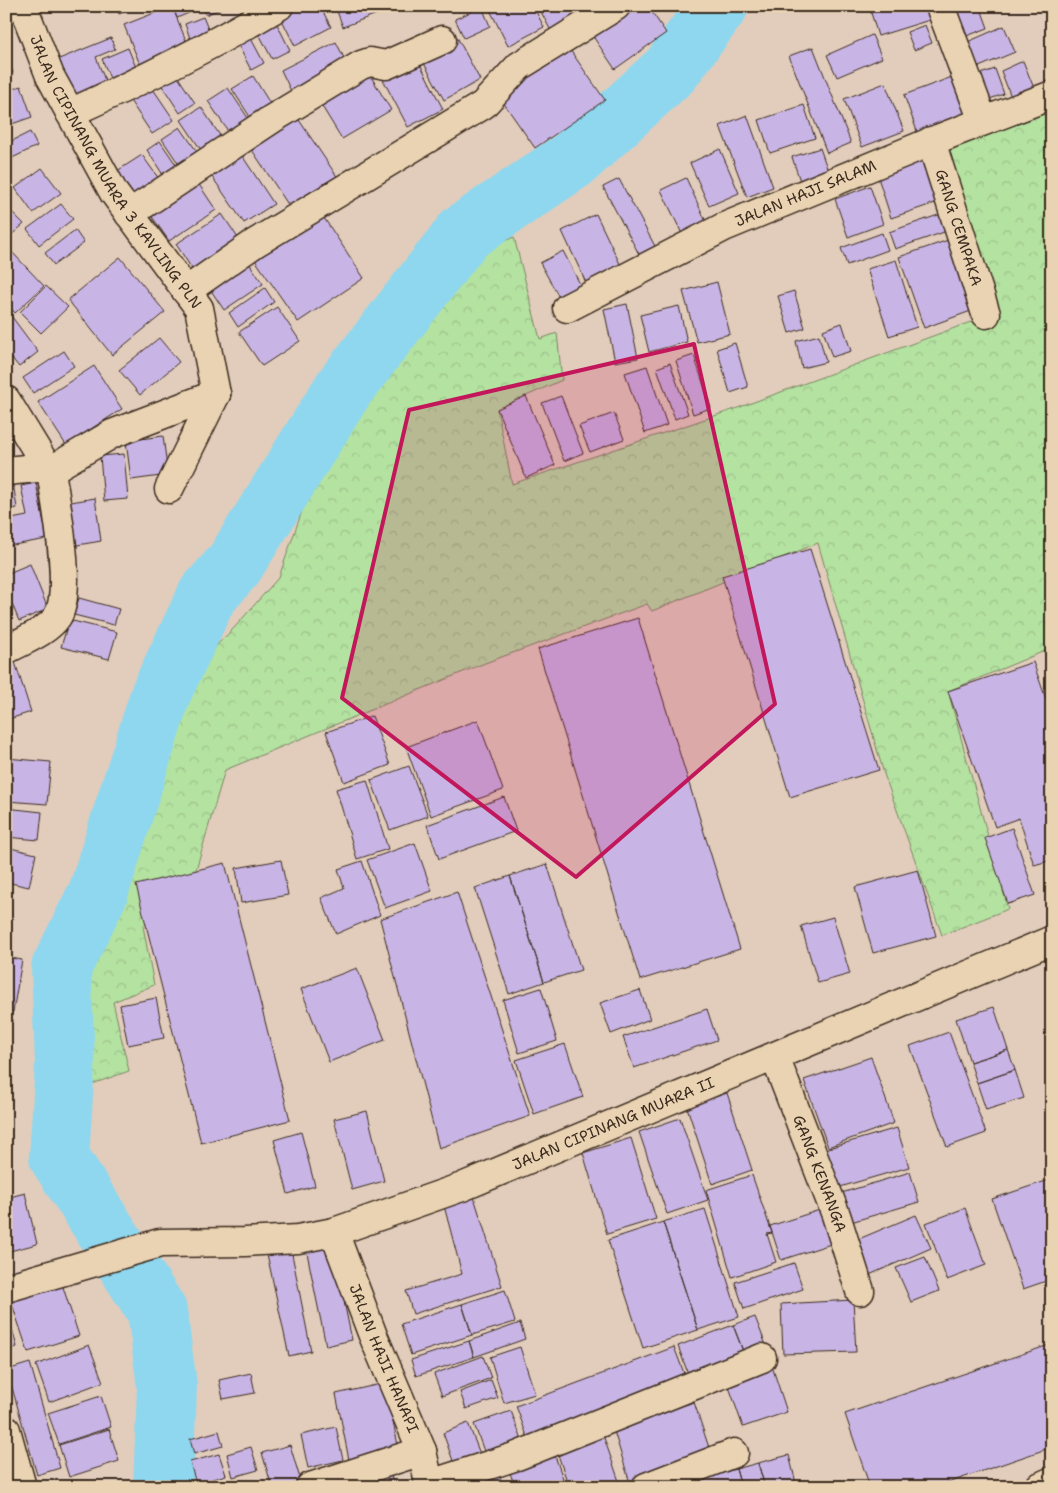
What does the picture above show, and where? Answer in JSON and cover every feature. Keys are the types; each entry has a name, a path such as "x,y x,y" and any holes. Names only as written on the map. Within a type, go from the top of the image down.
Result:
{"street":[{"name":"JALAN CIPINANG MUARA 3 KAVLING PLN","path":"23,6 50,76 114,193 199,308 216,394"},
{"path":"70,113 138,82 238,31 279,6"},
{"path":"186,292 255,243 483,105 519,66 616,6"},
{"path":"940,6 983,121"},
{"path":"129,214 272,119 360,65 370,62 386,65 442,40"},
{"name":"JALAN HAJI SALAM","path":"567,308 724,227 931,141 1052,95"},
{"name":"GANG CEMPAKA","path":"931,141 986,314"},
{"path":"6,471 49,468 112,434 216,394"},
{"path":"169,489 216,394"},
{"path":"6,400 49,468 64,576 64,598 58,616 50,624 6,650"},
{"name":"JALAN CIPINANG MUARA II","path":"6,1288 160,1243 254,1242 298,1239 334,1232 462,1187 1052,940"},
{"name":"GANG KENANGA","path":"775,1057 836,1215 860,1291"},
{"name":"JALAN HAJI HANAPI","path":"334,1232 372,1333 422,1451 430,1486"},
{"path":"430,1486 517,1456 762,1358"},
{"path":"6,1430 22,1487"},
{"path":"310,1487 422,1451"},
{"path":"646,1487 734,1453"},
{"path":"1038,1487 1052,1481"}],"highlighted area":[{"path":"694,344 775,704 576,877 342,698 409,410"}],"green space":[{"path":"1052,102 1052,648 948,691 1008,909 942,935 884,774 818,543 652,611 647,604 485,663 225,770 186,904 143,926 154,985 113,1002 129,1071 78,1089 70,971 102,897 170,691 235,627 279,577 302,511 336,432 462,259 514,237 540,339 557,333 562,380 497,409 512,484 735,409 987,316 935,143"}],"building":[{"path":"116,6 138,6 119,14"},
{"path":"172,6 191,53 143,72 124,25"},
{"path":"173,6 198,6 198,9 177,18"},
{"path":"202,6 226,6 206,15"},
{"path":"294,6 320,6 331,27 295,46 279,14"},
{"path":"335,6 397,6 343,27"},
{"path":"488,6 533,6 544,27 508,46"},
{"path":"538,6 575,6 580,16 551,31"},
{"path":"633,6 648,6 666,33 615,69 592,35"},
{"path":"869,6 932,6 936,18 878,36"},
{"path":"949,6 980,6 988,28 961,38"},
{"path":"482,7 490,26 464,38 455,19"},
{"path":"203,17 211,36 192,44 185,24"},
{"path":"274,18 290,50 272,59 256,28"},
{"path":"925,25 932,43 914,50 907,32"},
{"path":"1004,26 1015,52 974,69 963,44"},
{"path":"247,31 264,63 251,70 234,37"},
{"path":"872,35 882,58 837,77 827,55"},
{"path":"457,37 480,80 444,100 420,56"},
{"path":"111,38 115,49 96,57 108,88 76,101 59,59"},
{"path":"336,42 347,64 291,91 281,70"},
{"path":"568,47 605,100 535,148 498,95"},
{"path":"813,47 851,143 827,153 789,56"},
{"path":"128,48 140,77 114,88 102,59"},
{"path":"416,56 443,109 408,127 380,74"},
{"path":"6,57 13,73 6,75"},
{"path":"1023,61 1036,93 1013,102 1001,71"},
{"path":"995,69 1004,94 981,102 972,77"},
{"path":"367,70 391,110 342,139 318,100"},
{"path":"174,71 195,103 180,113 159,81"},
{"path":"960,74 975,114 918,134 904,95"},
{"path":"253,76 274,110 254,123 232,89"},
{"path":"149,83 174,120 152,134 127,96"},
{"path":"885,83 904,131 862,147 844,99"},
{"path":"21,86 32,117 6,126 6,91"},
{"path":"228,88 250,121 230,134 208,101"},
{"path":"804,105 815,138 770,153 759,120"},
{"path":"201,107 223,140 203,153 181,120"},
{"path":"747,115 773,187 747,197 720,126"},
{"path":"297,117 340,181 293,212 250,147"},
{"path":"180,127 200,156 182,169 162,139"},
{"path":"30,132 37,146 6,161 6,144"},
{"path":"160,141 181,172 167,181 147,150"},
{"path":"820,148 828,171 800,181 792,157"},
{"path":"720,149 739,193 709,206 690,163"},
{"path":"239,151 274,204 244,223 208,171"},
{"path":"932,152 947,199 891,218 876,171"},
{"path":"142,155 164,186 138,204 117,171"},
{"path":"42,168 61,193 33,213 15,188"},
{"path":"194,177 216,210 169,241 146,208"},
{"path":"686,178 708,226 684,238 661,190"},
{"path":"619,179 656,248 640,256 603,187"},
{"path":"870,186 883,224 848,237 835,199"},
{"path":"61,204 73,219 39,245 27,229"},
{"path":"6,206 24,224 9,237 6,234"},
{"path":"320,212 364,278 298,322 253,257"},
{"path":"944,213 950,230 895,249 889,232"},
{"path":"222,214 240,241 194,272 176,244"},
{"path":"596,214 622,268 587,285 562,231"},
{"path":"75,230 84,243 54,265 45,253"},
{"path":"882,233 888,250 847,265 841,248"},
{"path":"957,237 982,307 924,328 899,257"},
{"path":"563,251 582,288 560,299 540,263"},
{"path":"12,252 44,286 15,313 6,303 6,257"},
{"path":"120,257 165,312 112,355 68,300"},
{"path":"247,260 263,284 224,310 208,286"},
{"path":"896,260 917,327 889,336 867,269"},
{"path":"717,282 730,334 697,342 683,291"},
{"path":"46,286 68,307 41,333 20,312"},
{"path":"265,288 274,302 238,327 229,313"},
{"path":"794,291 805,328 789,333 778,296"},
{"path":"627,304 638,358 615,362 604,309"},
{"path":"679,306 687,342 649,352 640,315"},
{"path":"277,307 300,341 262,366 239,332"},
{"path":"12,317 38,352 19,367 6,351 6,322"},
{"path":"842,323 851,351 832,357 823,330"},
{"path":"819,335 826,362 802,368 796,341"},
{"path":"159,338 179,362 140,395 119,370"},
{"path":"735,343 748,387 730,393 717,349"},
{"path":"64,351 74,366 33,393 23,378"},
{"path":"694,355 711,408 693,414 676,361"},
{"path":"670,363 688,414 675,419 657,368"},
{"path":"94,366 122,409 66,445 38,402"},
{"path":"647,366 667,425 645,433 625,373"},
{"path":"526,396 555,465 526,478 497,409"},
{"path":"561,396 583,453 564,461 542,403"},
{"path":"614,413 624,439 590,452 579,426"},
{"path":"163,436 168,475 131,480 126,441"},
{"path":"124,454 128,499 104,501 100,456"},
{"path":"13,483 17,508 6,510 6,485"},
{"path":"36,483 47,539 8,546 6,520 27,516 21,486"},
{"path":"95,498 101,541 72,546 65,503"},
{"path":"810,549 879,770 790,797 722,576"},
{"path":"30,564 48,609 19,621 6,589 6,574"},
{"path":"79,598 119,609 114,625 74,615"},
{"path":"6,611 14,630 6,633"},
{"path":"638,618 740,949 640,980 538,649"},
{"path":"69,620 117,632 109,659 61,647"},
{"path":"14,659 31,712 6,720 6,661"},
{"path":"1033,662 1052,716 1052,860 1034,865 1019,818 995,827 948,691"},
{"path":"372,716 390,765 344,782 326,732"},
{"path":"478,720 503,790 431,816 406,747"},
{"path":"6,758 51,762 47,804 6,801"},
{"path":"409,766 428,816 390,830 371,780"},
{"path":"367,780 388,849 357,859 336,789"},
{"path":"504,797 516,831 439,859 427,825"},
{"path":"6,808 42,812 39,840 6,837"},
{"path":"1012,828 1035,895 1008,904 985,838"},
{"path":"415,843 432,891 385,908 367,860"},
{"path":"6,847 36,854 29,887 6,882"},
{"path":"281,860 288,895 241,903 236,868"},
{"path":"362,861 380,915 336,934 321,898 344,888 338,869"},
{"path":"225,863 290,1120 201,1143 136,885"},
{"path":"547,864 581,970 544,982 510,876"},
{"path":"918,870 936,936 873,953 855,887"},
{"path":"510,876 544,982 509,994 475,888"},
{"path":"457,892 530,1116 439,1148 380,919"},
{"path":"833,917 850,974 818,983 801,926"},
{"path":"6,957 22,960 13,1012 6,1011"},
{"path":"357,968 385,1040 329,1062 301,989"},
{"path":"541,988 557,1041 519,1053 503,1000"},
{"path":"640,990 650,1019 611,1034 600,1003"},
{"path":"156,998 164,1038 128,1045 120,1005"},
{"path":"994,1007 1008,1050 970,1062 956,1019"},
{"path":"707,1009 717,1040 634,1068 623,1037"},
{"path":"949,1032 986,1133 947,1147 910,1046"},
{"path":"565,1044 583,1097 534,1114 516,1060"},
{"path":"1008,1050 1015,1070 977,1083 970,1062"},
{"path":"871,1057 894,1123 828,1147 804,1080"},
{"path":"1015,1070 1024,1098 986,1110 977,1083"},
{"path":"727,1093 752,1170 712,1184 687,1107"},
{"path":"367,1111 384,1181 352,1190 334,1119"},
{"path":"680,1118 708,1200 667,1214 639,1132"},
{"path":"897,1128 909,1167 833,1189 822,1150"},
{"path":"301,1132 315,1186 288,1194 274,1140"},
{"path":"631,1138 656,1219 607,1234 583,1153"},
{"path":"910,1172 919,1202 844,1224 835,1195"},
{"path":"752,1175 772,1233 767,1234 776,1262 732,1277 706,1190"},
{"path":"1052,1179 1052,1279 1023,1289 992,1199"},
{"path":"25,1193 37,1244 6,1252 6,1198"},
{"path":"473,1194 502,1286 413,1314 406,1291 462,1274 443,1202"},
{"path":"826,1208 837,1242 781,1260 770,1226"},
{"path":"965,1208 986,1265 947,1280 926,1223"},
{"path":"705,1209 739,1317 698,1330 663,1222"},
{"path":"916,1215 931,1248 860,1279 854,1241"},
{"path":"663,1222 698,1330 643,1348 608,1240"},
{"path":"332,1243 352,1340 326,1346 306,1248"},
{"path":"291,1249 311,1351 289,1356 267,1254"},
{"path":"925,1257 939,1291 911,1302 896,1268"},
{"path":"794,1263 803,1289 744,1309 735,1282"},
{"path":"62,1284 79,1336 28,1352 11,1301"},
{"path":"505,1290 515,1322 472,1335 462,1304"},
{"path":"853,1300 856,1352 783,1354 781,1304"},
{"path":"462,1304 472,1335 411,1355 401,1324"},
{"path":"6,1307 17,1347 6,1350"},
{"path":"755,1317 768,1350 746,1359 733,1325"},
{"path":"520,1323 525,1339 474,1357 469,1341"},
{"path":"733,1325 746,1359 690,1379 678,1346"},
{"path":"469,1341 474,1357 416,1376 411,1360"},
{"path":"1052,1344 1052,1447 936,1487 870,1487 845,1414"},
{"path":"89,1345 103,1382 49,1402 36,1365"},
{"path":"520,1347 535,1394 504,1403 490,1357"},
{"path":"674,1347 689,1386 530,1444 516,1406"},
{"path":"483,1356 491,1378 442,1396 434,1374"},
{"path":"30,1363 60,1468 37,1475 7,1370"},
{"path":"771,1363 787,1412 743,1427 726,1378"},
{"path":"251,1373 255,1393 223,1399 219,1380"},
{"path":"491,1380 498,1398 466,1409 460,1392"},
{"path":"385,1383 399,1450 349,1460 336,1394"},
{"path":"101,1396 111,1427 59,1444 48,1413"},
{"path":"694,1402 712,1457 630,1483 613,1428"},
{"path":"511,1411 525,1448 488,1462 474,1424"},
{"path":"468,1423 482,1459 456,1469 443,1433"},
{"path":"336,1427 343,1460 308,1468 301,1435"},
{"path":"109,1429 119,1461 69,1477 59,1445"},
{"path":"219,1431 223,1446 194,1454 190,1439"},
{"path":"602,1432 621,1487 569,1487 556,1449"},
{"path":"290,1445 301,1482 283,1487 272,1487 262,1453"},
{"path":"251,1447 258,1470 233,1477 227,1454"},
{"path":"219,1454 226,1475 196,1484 190,1462"},
{"path":"789,1455 797,1487 765,1487 758,1463"},
{"path":"555,1456 566,1487 515,1487 510,1473"},
{"path":"386,1463 395,1487 319,1487"},
{"path":"758,1463 765,1487 741,1487 736,1469"},
{"path":"497,1469 503,1487 450,1487"},
{"path":"736,1469 741,1487 691,1487 689,1481"}],"waterway":[{"path":"163,1487 167,1386 157,1311 59,1157 65,1064 61,968 98,893 161,693 207,596 234,565 344,388 464,233 574,159 671,70 718,6"}]}
